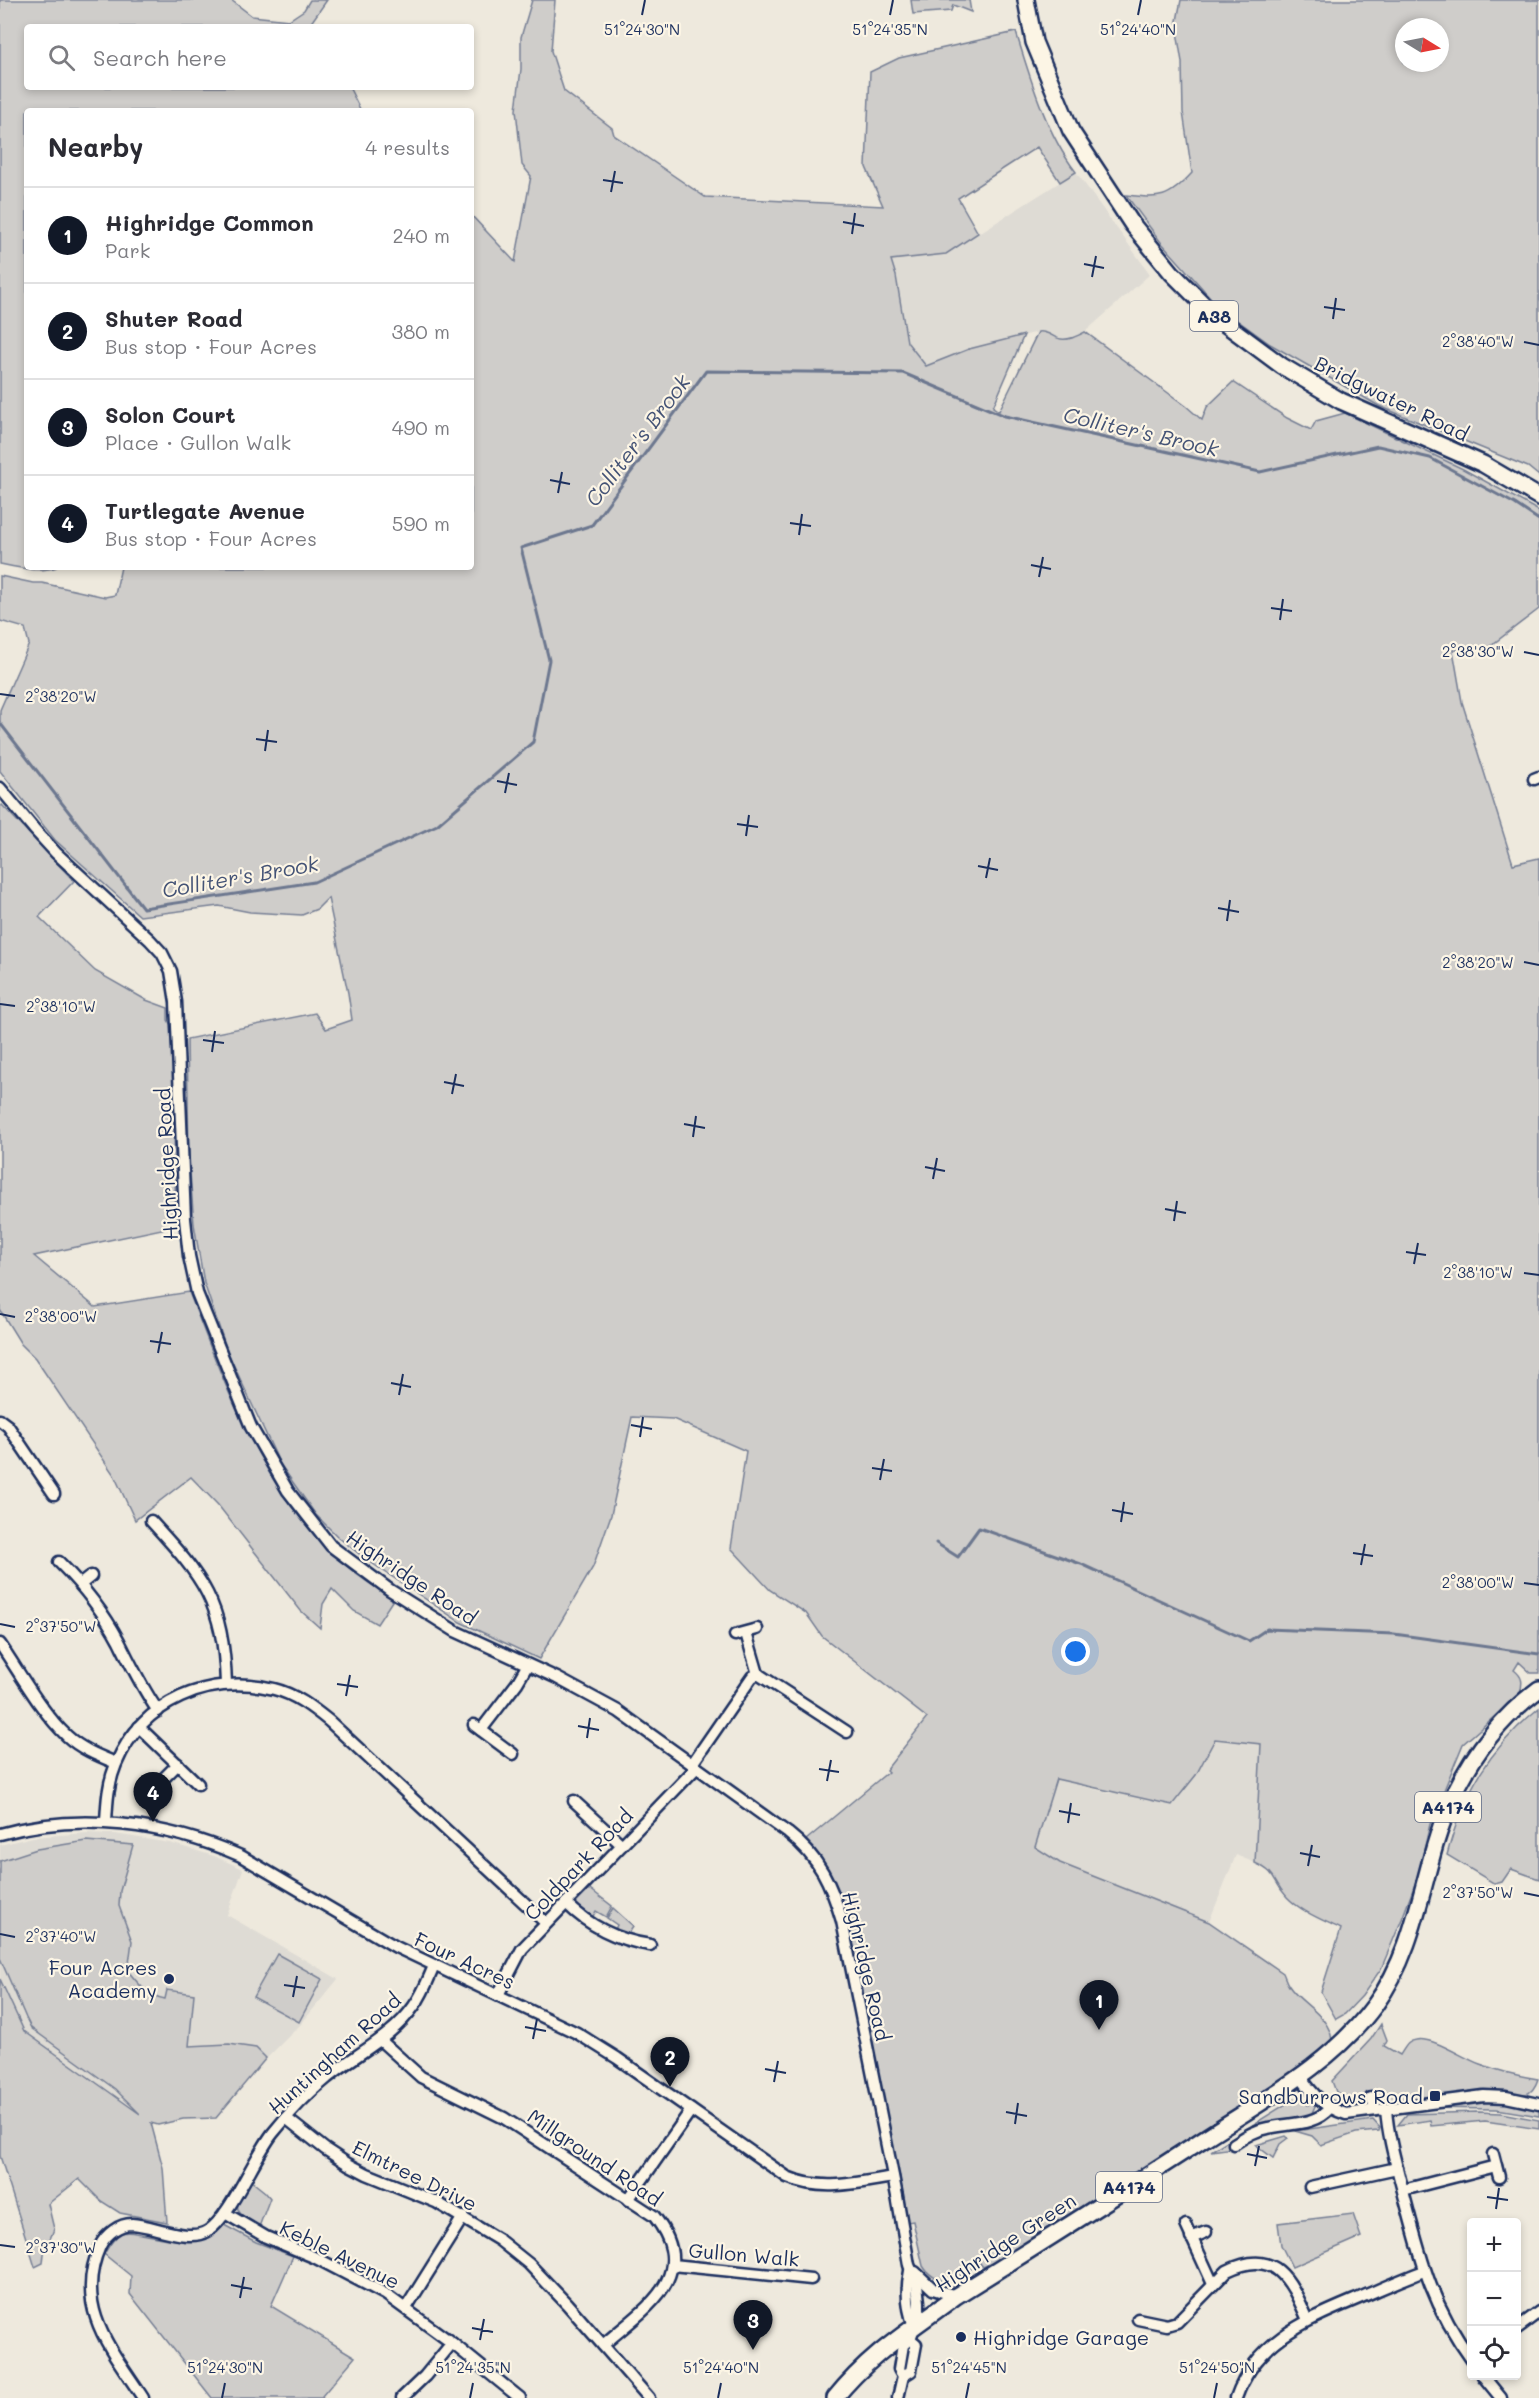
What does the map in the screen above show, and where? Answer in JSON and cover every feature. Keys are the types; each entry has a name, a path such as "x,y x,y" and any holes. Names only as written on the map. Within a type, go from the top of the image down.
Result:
{"highway":[{"name":"Bridgwater Road","path":"1026,0 1035,42 1071,131 1132,224 1172,273 1216,317 1282,366 1341,401 1483,464 1539,497"},
{"name":"Highridge Green","path":"912,2332 956,2296 1036,2247 1300,2076 1342,2043 1376,2004 1391,1980 1404,1951 1420,1905 1445,1813 1458,1784 1485,1741 1517,1707 1539,1689"},
{"name":"A4174","path":"835,2398 854,2374 874,2356 912,2332"}],"street":[{"name":"Highridge Road","path":"0,788 33,830 150,940 162,954 171,971 178,1031 180,1142 189,1256 197,1293 250,1426 288,1491 331,1546 351,1562 454,1631 557,1678 618,1711 798,1841 814,1858 828,1880 843,1921 909,2268 906,2285 908,2308 916,2344 911,2371 903,2376 898,2398"},
{"path":"0,1420 8,1426 54,1494"},
{"path":"151,1521 187,1560 207,1591 220,1626 226,1683"},
{"path":"59,1562 81,1584 118,1639 135,1676 158,1711"},
{"path":"81,1584 91,1576"},
{"path":"746,1632 758,1674 847,1732"},
{"path":"0,1644 50,1716 67,1736 86,1749 116,1763"},
{"path":"513,1754 477,1727 517,1683 527,1666"},
{"name":"Coldpark Road","path":"498,1995 522,1949 694,1766 752,1677 758,1674"},
{"path":"106,1822 107,1799 116,1763 139,1727 158,1711 190,1692 226,1683 276,1689 312,1707 546,1923"},
{"path":"139,1727 198,1784"},
{"path":"160,1782 178,1764"},
{"path":"574,1801 622,1845"},
{"name":"Four Acres","path":"0,1834 51,1824 106,1822 178,1834 241,1856 396,1947 577,2033 797,2181 825,2186 893,2177"},
{"path":"566,1903 603,1931 650,1945"},
{"name":"Huntingham Road","path":"143,2398 99,2329 93,2310 90,2278 103,2241 112,2231 124,2225 132,2224 189,2234 202,2234 213,2226 225,2213 259,2153 286,2118 327,2078 380,2040 402,2020 413,2007 434,1966"},
{"name":"Millground Road","path":"380,2040 421,2077 504,2118 654,2216 669,2237 673,2265"},
{"path":"1300,2076 1314,2095 1329,2109 1346,2114 1484,2097 1506,2097 1539,2104"},
{"path":"1371,2098 1381,2110 1424,2271 1443,2315 1467,2352"},
{"path":"1234,2144 1254,2132 1267,2128 1315,2120 1329,2109"},
{"path":"628,2200 691,2110"},
{"name":"Elmtree Drive","path":"286,2118 348,2164 436,2202 499,2240 529,2264 567,2304 649,2398"},
{"path":"1403,2190 1497,2172 1493,2154"},
{"path":"1310,2187 1397,2168"},
{"name":"Keble Avenue","path":"225,2213 266,2237 358,2278 406,2308 520,2398"},
{"path":"406,2308 463,2217"},
{"path":"1186,2225 1213,2284"},
{"path":"1191,2238 1206,2232"},
{"path":"1138,2319 1167,2325 1177,2322 1227,2271 1238,2266 1261,2264 1273,2267 1290,2280 1308,2320"},
{"path":"603,2345 662,2293 673,2265"},
{"name":"Gullon Walk","path":"673,2265 811,2279"},
{"path":"909,2268 933,2289 956,2296"},
{"path":"1236,2398 1244,2380 1264,2351 1275,2340 1308,2320 1424,2271"},
{"path":"1520,2326 1539,2312"},
{"path":"402,2398 425,2376 452,2343"},
{"path":"1486,2380 1501,2398"}],"shaded area":[{"path":"0,0 231,0 252,16 289,20 304,10 310,0 327,0 310,24 24,24 24,90 350,90 360,108 24,108 24,568 0,564"},
{"path":"532,0 555,0 551,51 564,91 612,128 614,135 705,197 883,206 866,167 870,72 899,58 1016,32 1033,86 1048,123 1065,157 1076,172 1060,182 1037,147 958,198 978,233 946,254 891,260 896,276 907,342 926,366 969,349 1024,335 993,407 999,411 1038,332 1064,339 1085,332 1202,420 1207,407 1233,382 1287,418 1311,430 1316,421 1345,413 1463,469 1539,511 1539,609 1485,650 1453,650 1462,702 1513,864 1539,858 1539,1673 1531,1673 1519,1662 1514,1670 1522,1680 1520,1694 1463,1744 1430,1824 1418,1876 1381,1969 1362,1996 1345,2014 1336,2019 1321,1992 1341,1929 1298,1907 1282,1891 1271,1874 1255,1863 1261,1744 1215,1739 1196,1775 1172,1805 1056,1779 1035,1847 1060,1863 1209,1922 1283,1973 1294,1993 1327,2025 1332,2043 1266,2091 1005,2258 983,2267 980,2263 949,2283 934,2277 925,2269 913,2221 907,2222 849,1922 832,1878 806,1840 888,1772 886,1770 927,1718 822,1636 806,1613 770,1590 731,1548 746,1451 673,1419 632,1417 611,1515 593,1567 539,1659 460,1622 364,1558 316,1515 280,1464 228,1353 204,1283 194,1224 189,1160 187,1039 315,1013 326,1029 352,1020 328,898 317,909 302,915 250,912 219,906 140,916 55,840 0,771 0,710 29,644 25,628 0,621 0,576 105,597 115,595 120,570 474,570 474,218 515,262 531,176 522,165 516,110 521,69 521,37"},
{"path":"911,0 969,0 971,12 953,5 951,11 913,14"},
{"path":"1181,0 1539,0 1539,476 1528,467 1379,406 1270,344 1219,307 1160,241 1126,195 1156,197 1163,195 1176,188 1192,173 1183,112 1182,62 1176,26"},
{"path":"1076,172 1150,274 1085,332 1073,338 1060,339 1042,331 969,349 926,366 907,342 896,276 891,260 946,254"},
{"path":"2,805 74,881 39,917 95,971 146,1000 168,1008 168,1020 172,1027 176,1226 34,1256 95,1307 189,1292 243,1423 290,1505 320,1541 354,1572 394,1598 377,1624 354,1611 332,1589 323,1604 320,1628 301,1611 218,1505 191,1477 135,1520 114,1475 35,1358 21,1344 0,1310 0,807"},
{"path":"1539,1708 1539,1879 1511,1869 1502,1882 1495,1884 1447,1855 1461,1812 1480,1774 1506,1740"},
{"path":"1215,1739 1261,1744 1262,1769 1255,1863 1236,1855 1209,1922 1060,1863 1035,1847 1056,1779 1109,1793 1196,1775"},
{"name":"Four Acres Academy","path":"87,1833 115,1834 170,1843 214,1856 243,1869 227,1915 338,1979 301,2024 268,2057 216,2118 183,2119 158,2125 151,2122 24,2031 0,1979 0,1845 33,1837"},
{"path":"86,1841 133,1845 120,1891 119,1906 132,1941 128,1971 144,1989 159,1998 165,1999 167,1990 194,1994 189,2046 229,2044 256,2048 266,2058 216,2118 183,2119 158,2125 151,2123 163,2168 167,2222 120,2213 101,2201 79,2179 48,2204 54,2229 44,2254 43,2263 35,2267 0,2156 0,1979 24,2031 140,2114 115,2089 31,2028 0,1958 0,1861 37,1849"},
{"path":"590,1889 612,1906 606,1917 596,1911 592,1918 575,1904"},
{"path":"613,1908 633,1926 627,1935 614,1932 617,1925 607,1918"},
{"path":"277,1954 322,1979 299,2022 253,1997"},
{"path":"1381,2024 1387,2040 1384,2046 1400,2055 1410,2042 1430,2041 1480,2064 1538,2079 1532,2090 1526,2094 1478,2091 1441,2096 1440,2093 1432,2094 1432,2097 1361,2103 1336,2092 1332,2081 1371,2039"},
{"path":"1294,2099 1302,2100 1308,2105 1312,2102 1315,2106 1311,2115 1269,2123 1233,2148 1211,2151"},
{"path":"1486,2101 1506,2102 1539,2109 1539,2116 1497,2109 1426,2108"},
{"path":"1501,2113 1539,2120 1539,2129 1485,2121 1431,2126 1430,2120 1398,2125 1407,2114"},
{"path":"1373,2120 1380,2128 1379,2131 1356,2133 1321,2145 1312,2136 1295,2131"},
{"path":"1286,2136 1288,2138 1280,2144 1273,2158 1256,2145"},
{"path":"250,2180 270,2198 259,2227 243,2216 238,2207 238,2202"},
{"path":"1353,2214 1361,2237 1292,2267 1281,2245 1278,2223"},
{"path":"224,2225 256,2242 293,2256 271,2306 355,2357 322,2396 323,2398 212,2398 130,2294 131,2276 104,2254 114,2239 124,2232 195,2241 215,2233"}],"waterway":[{"name":"Colliter's Brook","path":"0,723 143,908 314,882 437,825 533,742 549,660 521,548 592,525 706,371 903,373 1005,416 1260,472 1378,446 1430,458 1515,504 1539,520"},
{"path":"936,1543 958,1557 979,1528 1081,1564 1249,1641 1267,1629 1394,1634 1539,1654"}],"place":[{"name":"Turtlegate Avenue","path":"153,1822"},
{"name":"Four Acres Academy","path":"169,1979"},
{"name":"Highridge Common","path":"1099,2030"},
{"name":"Shuter Road","path":"670,2087"},
{"name":"Sandburrows Road","path":"1435,2096"},
{"name":"Highridge Garage","path":"961,2337"},
{"name":"Solon Court","path":"753,2350"}]}
